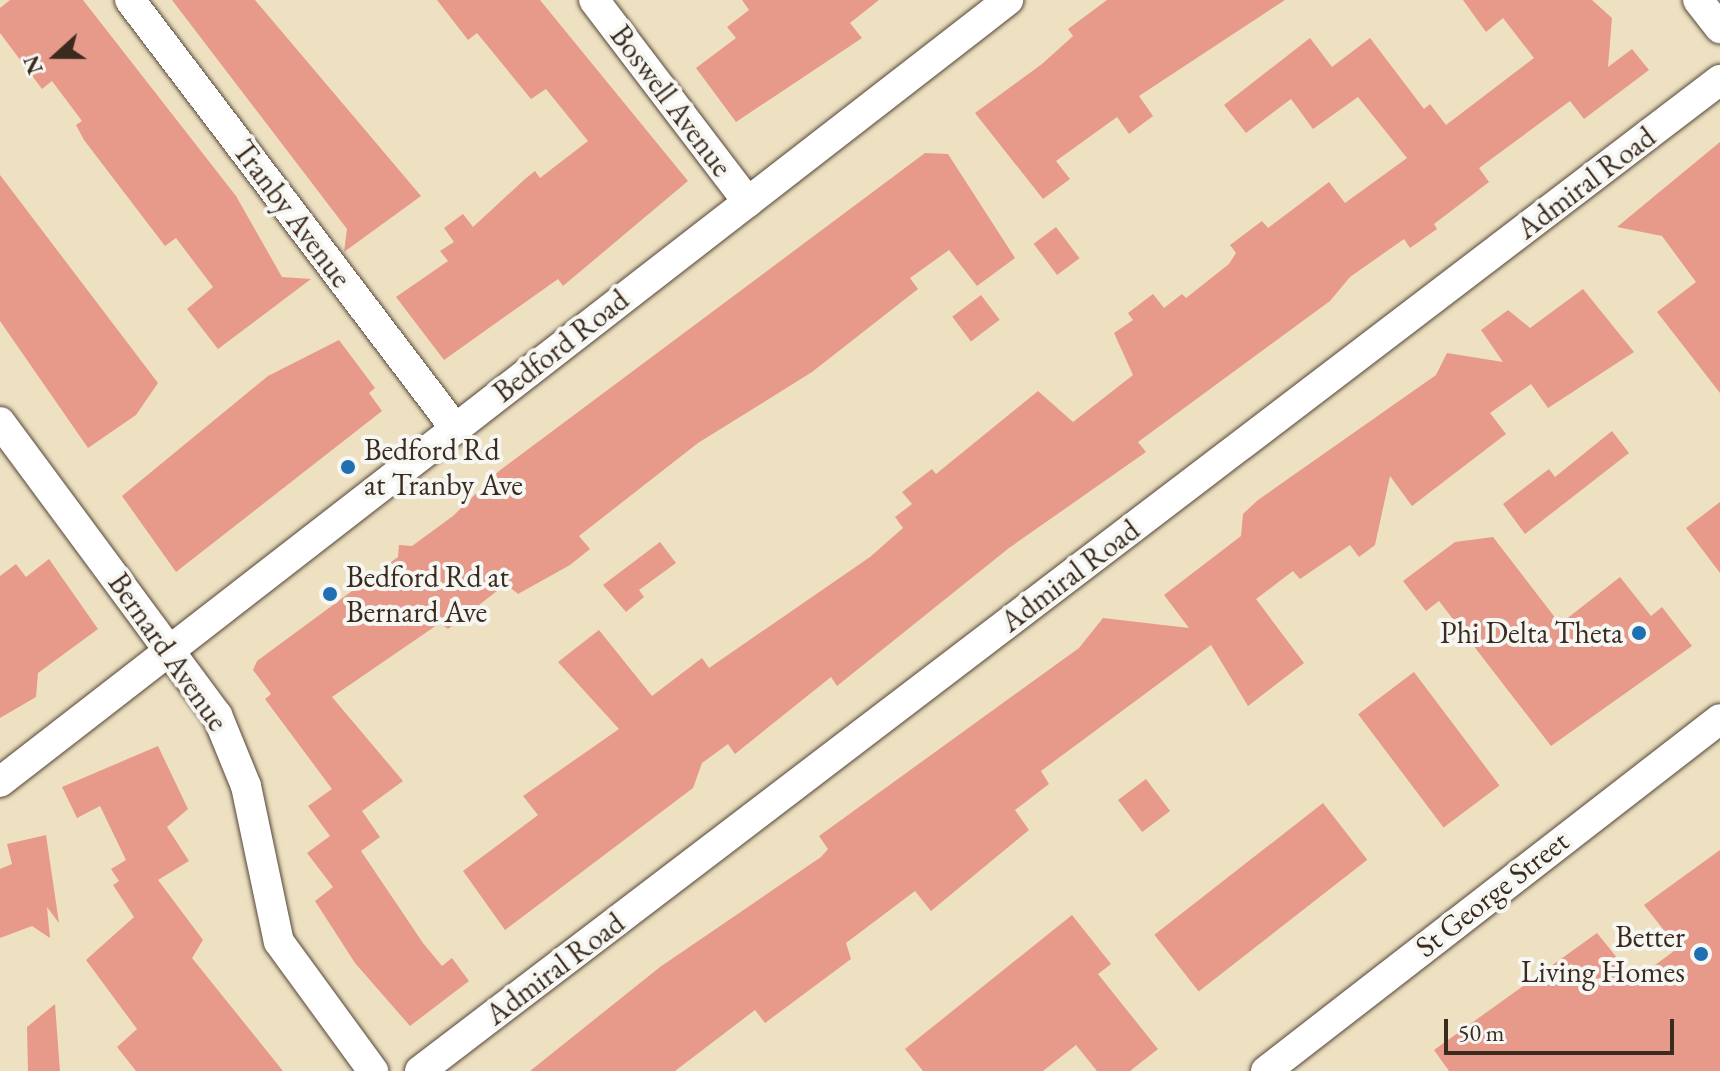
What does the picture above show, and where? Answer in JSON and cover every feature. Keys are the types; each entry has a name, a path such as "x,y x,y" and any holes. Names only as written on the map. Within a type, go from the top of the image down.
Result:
{"street":[{"name":"Tranby Avenue","path":"130,0 455,428"},
{"name":"Boswell Avenue","path":"594,0 748,202"},
{"name":"Bedford Road","path":"0,782 1008,0"},
{"path":"1698,0 1720,28"},
{"name":"Admiral Road","path":"420,1071 1720,80"},
{"name":"Bernard Avenue","path":"0,422 171,650 235,752 279,942 373,1071"},
{"name":"St George Street","path":"1266,1071 1720,719"}],"building":[{"path":"10,0 83,0 236,196 282,277 311,279 218,349 187,309 213,287 176,238 165,246 84,140 76,125 82,121 52,81 42,89 0,33 0,8"},
{"path":"172,0 255,0 421,196 344,252 347,229"},
{"path":"437,0 540,0 688,181 563,286 558,279 444,360 396,297 448,261 440,251 454,242 444,228 463,214 473,227 535,171 540,178 588,141 546,89 531,99 477,33 468,40"},
{"path":"742,0 879,0 850,23 862,38 736,122 696,68 736,38 727,27 749,10"},
{"path":"1107,0 1285,0 1139,96 1153,116 1129,134 1117,117 1056,161 1070,179 1043,199 975,113 1042,64 1073,36 1068,29"},
{"path":"1463,0 1592,0 1612,18 1608,67 1632,49 1649,70 1584,119 1570,101 1479,168 1489,182 1434,224 1437,229 1410,248 1404,239 1350,277 1330,301 1138,442 1146,452 1009,548 837,686 831,677 735,754 728,744 702,763 693,788 505,930 463,871 538,815 523,796 619,729 558,662 599,630 652,696 702,658 709,668 870,557 903,528 895,517 912,504 902,492 932,469 936,474 1038,391 1073,422 1133,375 1114,333 1133,320 1128,313 1153,294 1164,308 1182,294 1186,298 1229,264 1236,253 1230,245 1262,221 1268,228 1329,182 1345,203 1407,158 1358,97 1313,129 1291,99 1246,133 1224,105 1310,38 1332,67 1370,38 1424,109 1430,104 1446,125 1534,58 1503,18 1486,32"},
{"path":"1720,142 1720,393 1657,312 1696,282 1662,236 1617,227"},
{"path":"925,153 948,154 1015,258 977,286 949,250 910,278 918,289 812,372 698,443 579,536 590,549 570,565 518,594 506,584 448,629 440,623 332,697 403,781 362,811 380,837 361,851 442,966 452,958 469,981 410,1026 355,963 315,901 333,887 307,853 330,836 308,806 332,789 265,699 271,694 253,670 257,661 398,557 399,545 412,546 453,516 499,471"},
{"path":"0,175 158,383 136,415 88,448 0,321"},
{"path":"1056,227 1079,258 1057,275 1034,244"},
{"path":"1583,289 1634,352 1548,408 1531,384 1490,413 1506,434 1412,506 1390,476 1375,545 1359,557 1350,545 1300,579 1293,571 1256,599 1304,663 1248,706 1211,645 1041,771 1049,784 1015,810 1029,830 931,911 915,891 846,943 851,959 765,1023 755,1010 675,1071 530,1071 660,967 821,857 828,849 819,836 1079,648 1103,618 1189,628 1164,595 1241,536 1243,514 1258,500 1436,375 1447,353 1503,362 1481,330 1508,310 1530,328"},
{"path":"981,295 1000,320 971,341 952,317"},
{"path":"339,340 375,388 369,393 382,411 176,572 122,496 268,376"},
{"path":"1612,431 1629,453 1525,534 1503,504 1549,469 1555,477"},
{"path":"1720,502 1720,573 1686,528"},
{"path":"1493,537 1560,624 1620,577 1651,616 1662,607 1692,646 1551,746 1439,601 1426,611 1403,581 1455,542"},
{"path":"660,542 676,563 639,590 644,597 626,612 603,585"},
{"path":"49,559 98,629 38,673 36,697 0,718 0,576 16,564 26,577"},
{"path":"1414,672 1499,785 1444,828 1358,714"},
{"path":"158,746 188,809 167,827 189,861 158,880 203,940 192,958 283,1071 136,1071 117,1047 137,1029 86,960 134,917 113,885 119,881 111,869 126,860 100,806 77,818 62,787"},
{"path":"1146,779 1170,811 1142,832 1118,800"},
{"path":"1323,803 1367,860 1199,991 1154,935"},
{"path":"46,835 59,923 47,907 50,938 32,926 0,938 0,869 12,864 7,844"},
{"path":"1720,850 1720,1071 1449,1071 1434,1050 1597,933 1635,980 1678,948 1644,905"},
{"path":"1072,915 1111,964 1098,974 1158,1049 1130,1071 1097,1071 1076,1045 1043,1071 923,1071 905,1049"},
{"path":"55,1004 60,1071 28,1071 27,1027"}],"place":[{"name":"Bedford Rd at Tranby Ave","path":"348,467"},
{"name":"Bedford Rd at Bernard Ave","path":"330,594"},
{"name":"Phi Delta Theta","path":"1639,633"},
{"name":"Better Living Homes","path":"1701,954"}]}
